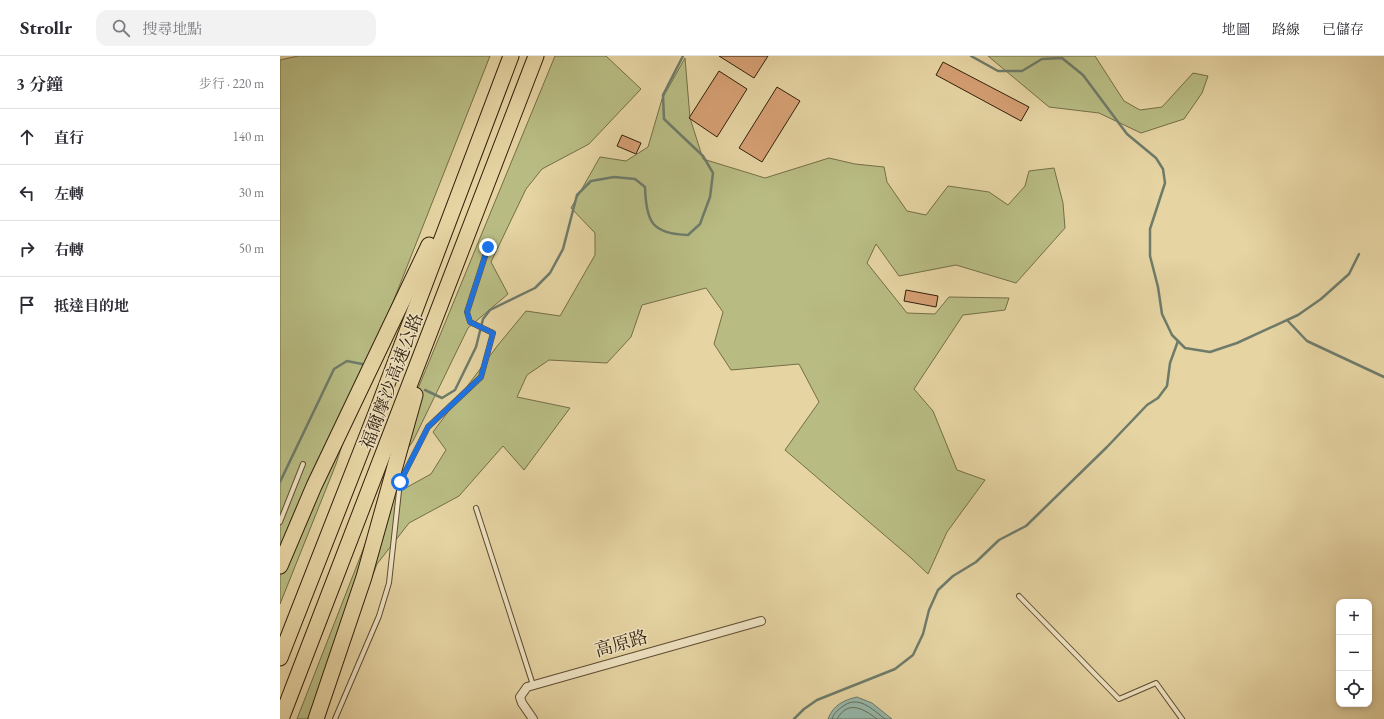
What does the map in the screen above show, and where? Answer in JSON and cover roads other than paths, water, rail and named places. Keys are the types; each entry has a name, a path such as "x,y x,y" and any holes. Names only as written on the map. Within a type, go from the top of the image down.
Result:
{"highway":[{"name":"福爾摩沙高速公路","path":"280,658 381,401 473,152 511,56"},
{"name":"福爾摩沙高速公路","path":"281,719 536,56"},
{"path":"280,566 314,486 473,152"},
{"path":"316,719 364,577 441,304"}],"street":[{"name":"高原路","path":"533,685 761,621"},
{"path":"533,685 527,687 520,697 522,703 533,719"}],"lane":[{"path":"335,719 379,616 389,583 400,482 428,427 481,377 493,333 470,322 467,312 488,247"},
{"path":"280,522 303,464"},
{"path":"476,508 533,685"},
{"path":"1019,596 1119,699 1156,683 1182,719"}],"water":[{"path":"857,697 872,703 892,719 828,719 836,707"}],"waterway":[{"path":"425,390 442,398 455,390 476,347 483,319 490,310 535,288 550,273 563,249 577,195 591,181 614,177 635,179 645,187 647,209 653,224 666,232 688,235 700,224 710,197 713,173 703,156 664,119 663,95 683,56"},
{"path":"971,56 998,71 1022,71 1042,59 1062,58 1083,75 1127,134 1156,158 1163,169 1165,183 1150,229 1150,256 1158,287 1162,314 1172,335 1185,348 1210,352 1237,343 1298,315 1321,299 1349,274 1359,254"},
{"path":"1288,321 1307,341 1384,377"},
{"path":"794,719 804,709 817,700 895,669 913,655 923,634 929,610 938,590 953,576 976,562 999,540 1026,526 1107,447 1147,405 1158,398 1167,386 1170,363 1178,341"},
{"path":"280,482 334,369 347,361 362,364"}]}
